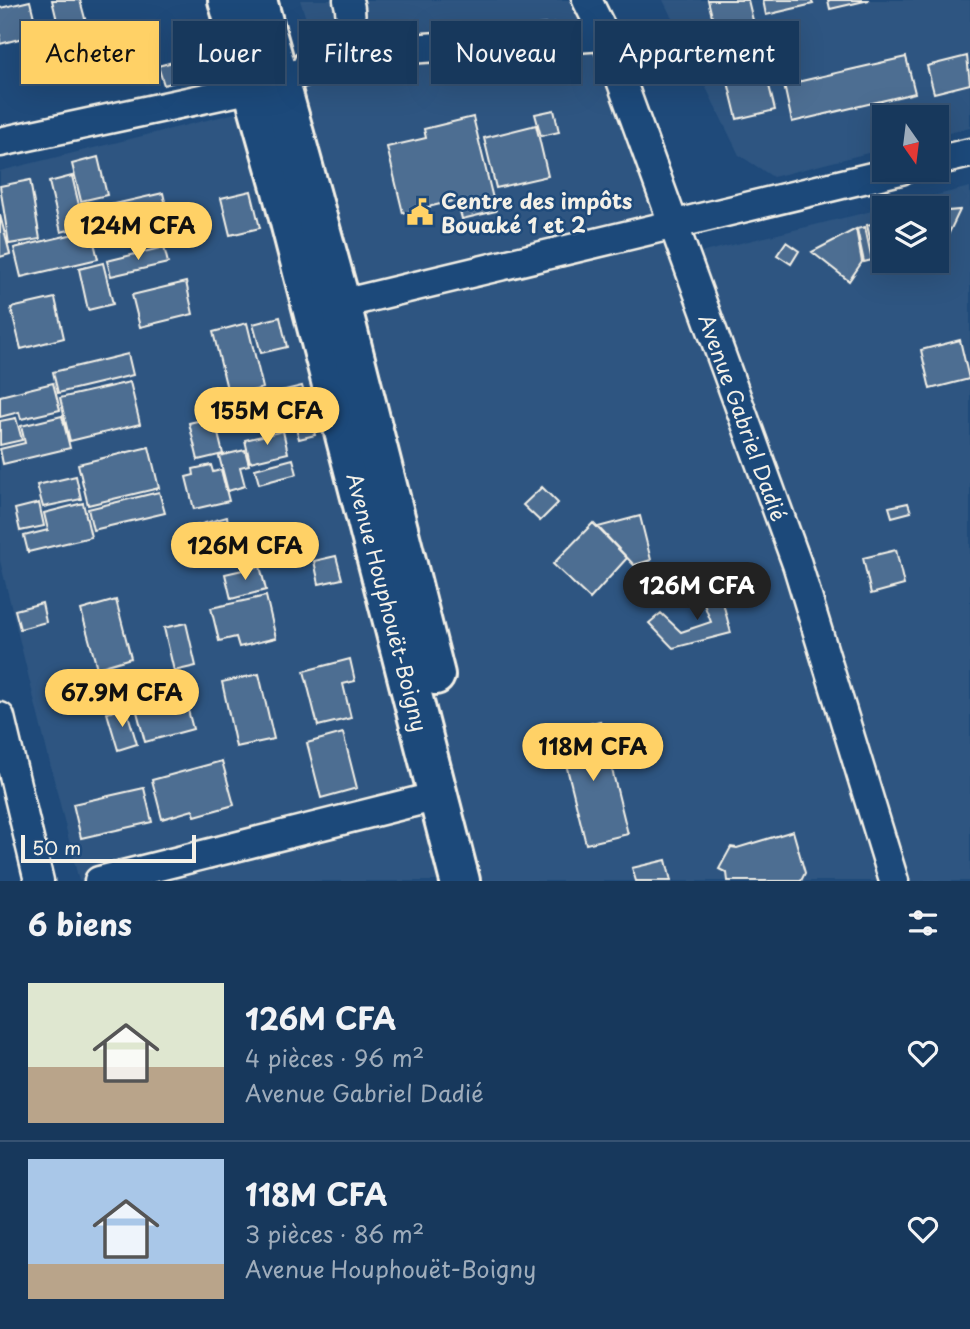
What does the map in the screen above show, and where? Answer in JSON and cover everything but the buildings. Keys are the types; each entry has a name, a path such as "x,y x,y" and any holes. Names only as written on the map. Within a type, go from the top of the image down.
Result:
{"highway":[{"name":"Avenue Houphouët-Boigny","path":"228,0 241,21"},
{"name":"Avenue Houphouët-Boigny","path":"257,0 262,21"},
{"name":"Avenue Houphouët-Boigny","path":"278,84 341,304 487,881"},
{"name":"Avenue Houphouët-Boigny","path":"278,84 438,796 460,881"}],"street":[{"path":"285,74 350,28 353,15 348,0"},
{"name":"Avenue Gabriel Dadié","path":"587,0 598,21"},
{"path":"285,77 363,52 595,37"},
{"path":"0,142 259,84"},
{"name":"Avenue Gabriel Dadié","path":"622,84 797,564 894,881"},
{"path":"949,158 970,153"},
{"path":"341,304 872,177"},
{"path":"0,717 39,881"},
{"path":"99,881 438,796"}],"shaded area":[{"path":"300,0 575,0 595,38 595,84 616,84 675,259 872,211 872,273 949,273 949,196 933,196 970,187 970,881 79,881 0,561 0,171 268,105 300,84 417,84 417,21 307,21"},
{"path":"663,0 970,0 970,128 949,133 949,105 872,105 872,152 773,177 739,155 704,84 799,84 799,21 673,21"}],"place":[{"name":"Centre des impôts Bouaké 1 et 2","path":"420,212"}]}
